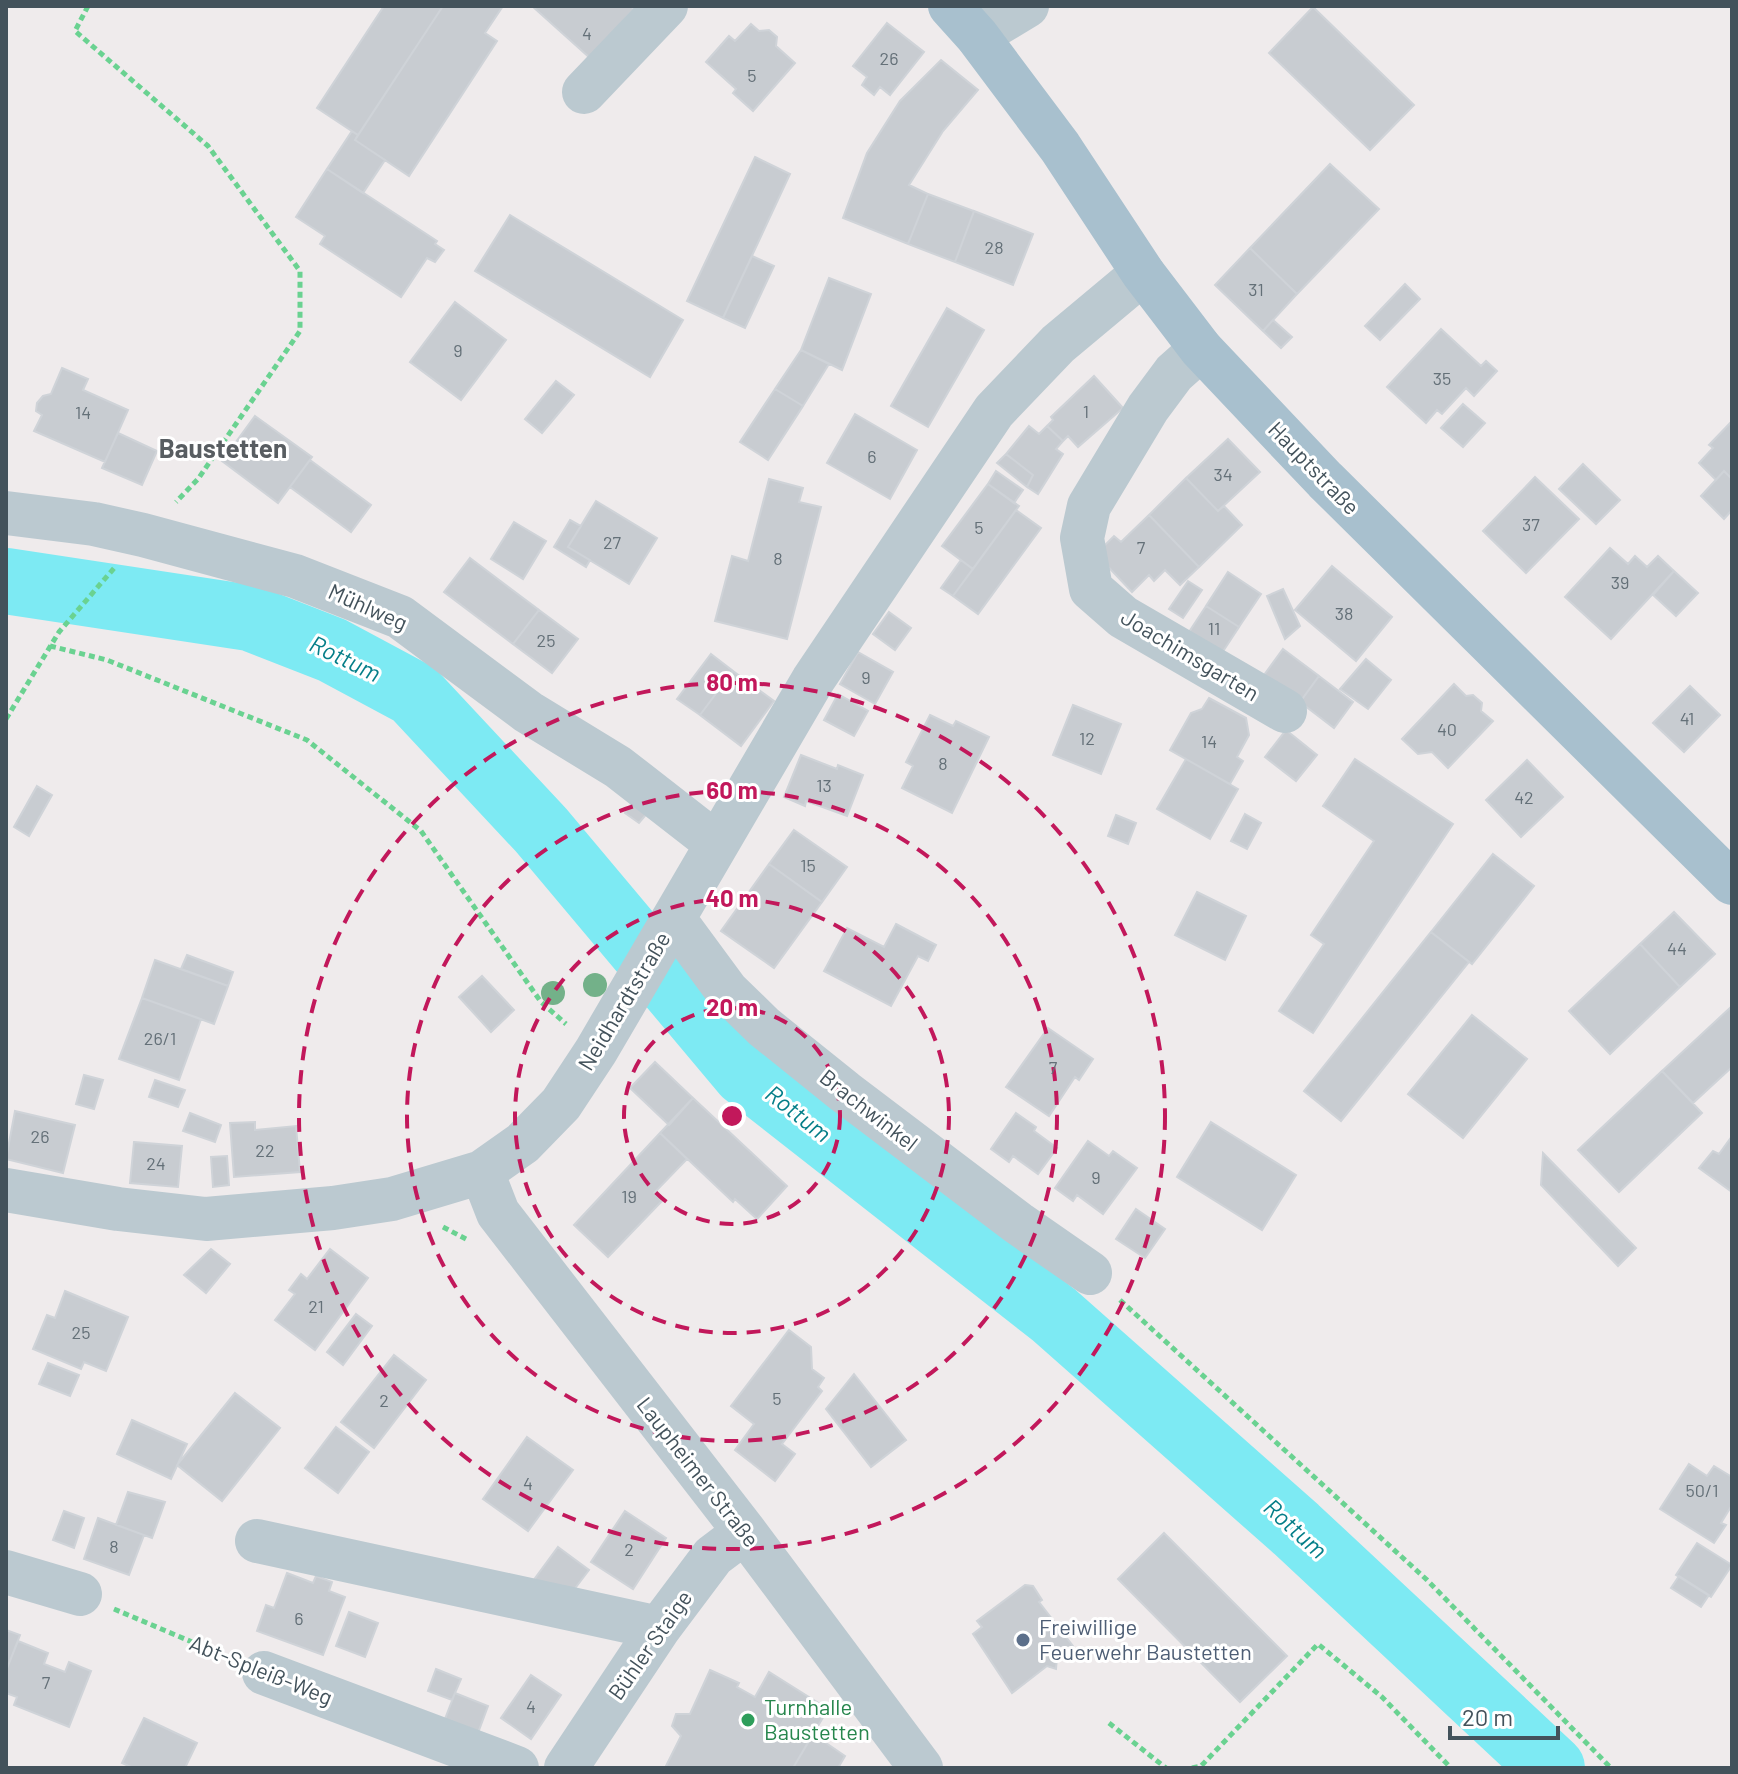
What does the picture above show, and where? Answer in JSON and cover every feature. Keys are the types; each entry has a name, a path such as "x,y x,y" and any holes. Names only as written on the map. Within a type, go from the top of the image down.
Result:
{"main road":[{"name":"Hauptstraße","path":"964,21 1060,147 1143,273 1201,349 1336,491 1732,883"}],"street":[{"path":"584,92 666,6"},
{"path":"964,21 1027,6"},
{"name":"Neidhardtstraße","path":"6,1190 118,1209 206,1219 333,1208 392,1199 482,1172 523,1143 561,1104 596,1051 813,680 994,411 1058,344 1143,273"},
{"name":"Joachimsgarten","path":"1201,349 1174,373 1148,408 1089,506 1082,538 1091,589 1123,617 1285,711"},
{"name":"Mühlweg","path":"6,513 94,524 134,545 295,576 400,617 528,712 618,767 717,844"},
{"name":"Brachwinkel","path":"669,928 764,1027 1018,1223 1090,1273"},
{"name":"Laupheimer Straße","path":"482,1172 498,1213 745,1532 921,1768"},
{"name":"Bühler Staige","path":"566,1768 659,1628 713,1556 745,1532"},
{"path":"257,1541 659,1628"},
{"path":"6,1572 80,1594"},
{"name":"Abt-Spleiß-Weg","path":"264,1673 517,1768"}],"path":[{"path":"6,719 59,632 134,545 198,479 300,331 300,271 208,146 75,31 88,6"},
{"path":"50,646 107,660 307,740 421,831 541,1002 596,1051"},
{"path":"1090,1273 1426,1579 1611,1768"},
{"name":"Abt-Spleiß-Weg","path":"80,1594 264,1673"},
{"path":"1192,1768 1201,1766 1318,1644 1382,1697 1451,1768"},
{"path":"1109,1723 1166,1768"}],"building":[{"path":"384,6 443,6 358,135 317,108"},
{"path":"443,6 503,6 485,33 497,41 409,176 355,140"},
{"path":"532,6 630,6 634,9 590,58"},
{"path":"1313,7 1414,105 1370,150 1269,53"},
{"path":"887,23 924,52 890,95 880,87 874,95 862,85 867,77 853,66"},
{"path":"751,24 759,31 769,30 777,37 776,46 795,63 753,111 733,93 736,89 706,62 729,36 735,41"},
{"path":"941,60 978,90 943,131 909,185 928,194 908,244 843,218 867,153 900,101"},
{"path":"352,131 358,135 355,140 385,160 363,193 327,169"},
{"path":"755,157 790,174 723,318 687,301"},
{"path":"1330,164 1379,209 1297,294 1250,248"},
{"path":"327,169 437,241 435,244 444,250 435,262 427,258 401,297 320,244 325,236 296,217"},
{"path":"928,194 974,211 955,262 908,244"},
{"path":"974,211 1033,234 1013,285 955,262"},
{"path":"510,215 683,320 650,377 475,271"},
{"path":"1250,248 1297,294 1263,331 1215,285"},
{"path":"752,256 774,266 745,328 723,318"},
{"path":"829,278 871,294 842,370 801,350"},
{"path":"1405,284 1420,299 1380,340 1365,326"},
{"path":"455,302 506,340 461,400 410,362"},
{"path":"947,308 984,330 928,427 891,406"},
{"path":"1273,320 1292,337 1281,348 1263,331"},
{"path":"1441,329 1481,366 1486,361 1497,371 1474,396 1466,388 1442,414 1437,410 1426,423 1387,387"},
{"path":"801,350 829,364 803,406 775,389"},
{"path":"62,368 88,379 83,390 128,410 105,462 34,431 42,415 36,411 37,403 43,396 51,394"},
{"path":"1094,376 1123,408 1078,447 1068,436 1063,441 1047,426 1053,420 1051,417"},
{"path":"556,381 574,395 542,433 525,419"},
{"path":"775,389 803,406 768,460 740,442"},
{"path":"1463,404 1485,423 1463,447 1441,428"},
{"path":"855,414 917,450 890,499 827,463"},
{"path":"255,416 312,457 278,503 222,461"},
{"path":"1732,421 1732,479 1724,471 1716,480 1699,463 1713,448 1709,445"},
{"path":"1029,426 1039,434 1047,426 1063,441 1056,449 1063,454 1038,494 1027,487 1033,475 1006,454"},
{"path":"118,433 157,451 142,485 102,468"},
{"path":"1228,439 1260,472 1218,511 1186,478"},
{"path":"1006,454 1033,475 1027,487 997,463"},
{"path":"310,460 371,505 351,532 290,487"},
{"path":"1583,464 1620,500 1596,524 1559,489"},
{"path":"996,471 1023,490 1014,503 988,484"},
{"path":"1724,471 1732,479 1732,510 1724,519 1701,496"},
{"path":"1535,477 1579,519 1526,573 1483,531"},
{"path":"1186,478 1218,511 1224,506 1242,525 1199,567 1149,515"},
{"path":"769,479 803,488 799,502 821,507 787,639 715,621 732,556 748,561"},
{"path":"988,484 1019,506 973,569 942,546"},
{"path":"596,501 657,538 629,584 568,547"},
{"path":"1016,510 1041,528 978,614 953,596"},
{"path":"1149,515 1199,567 1180,585 1165,570 1154,581 1149,575 1132,592 1096,554 1114,536 1121,542"},
{"path":"570,520 581,526 568,547 590,560 586,567 554,547"},
{"path":"514,522 546,541 523,579 491,559"},
{"path":"1610,548 1628,564 1635,556 1647,567 1658,556 1674,571 1611,639 1565,597"},
{"path":"470,558 539,610 513,644 444,592"},
{"path":"961,560 973,569 953,596 941,588"},
{"path":"1332,566 1392,617 1356,661 1295,610"},
{"path":"1674,571 1698,593 1676,616 1653,595"},
{"path":"1228,572 1261,594 1239,627 1206,606"},
{"path":"1188,581 1202,590 1183,618 1169,609"},
{"path":"1283,589 1300,626 1285,639 1267,596"},
{"path":"1206,606 1239,627 1222,653 1189,632"},
{"path":"539,610 578,639 552,673 513,644"},
{"path":"889,612 911,628 895,650 873,634"},
{"path":"1283,649 1319,676 1300,702 1264,675"},
{"path":"858,652 893,672 875,704 840,684"},
{"path":"711,654 733,671 700,715 677,699"},
{"path":"1366,659 1391,680 1368,709 1340,689"},
{"path":"733,671 774,701 741,746 700,715"},
{"path":"1319,676 1353,702 1334,728 1300,702"},
{"path":"1454,684 1466,696 1473,695 1482,703 1481,711 1493,721 1448,768 1432,752 1418,754 1402,739"},
{"path":"1690,686 1720,715 1684,752 1653,723"},
{"path":"838,694 868,711 854,736 824,720"},
{"path":"1209,698 1246,718 1249,735 1237,757 1243,761 1230,784 1170,750 1191,713 1202,709"},
{"path":"1073,705 1121,724 1101,774 1053,755"},
{"path":"930,715 953,726 956,721 989,737 952,813 902,788 913,766 906,762"},
{"path":"1286,730 1317,755 1296,781 1265,757"},
{"path":"801,755 863,775 847,816 806,801 805,806 784,797"},
{"path":"1186,759 1238,789 1210,839 1157,809"},
{"path":"1355,759 1453,824 1313,1033 1279,1011 1324,944 1311,935 1374,841 1323,806"},
{"path":"1527,760 1563,797 1521,837 1486,800"},
{"path":"37,786 52,795 29,836 14,827"},
{"path":"635,799 650,810 639,823 625,813"},
{"path":"1245,814 1261,823 1247,849 1231,841"},
{"path":"1116,815 1136,823 1128,844 1108,836"},
{"path":"794,830 847,867 822,902 769,864"},
{"path":"1493,854 1534,886 1472,964 1431,932"},
{"path":"769,864 822,902 774,968 721,931"},
{"path":"1197,892 1246,916 1225,960 1175,935"},
{"path":"1674,912 1715,954 1680,987 1640,944"},
{"path":"896,924 936,945 928,961 918,956 891,1006 824,971 847,928 884,947"},
{"path":"1431,932 1469,962 1341,1121 1304,1091"},
{"path":"1640,944 1680,987 1610,1054 1569,1011"},
{"path":"187,955 233,972 228,986 181,969"},
{"path":"155,960 228,986 214,1024 142,998"},
{"path":"482,976 514,1010 491,1032 459,997"},
{"path":"142,998 201,1019 179,1080 119,1059"},
{"path":"1732,1006 1732,1067 1693,1103 1662,1071"},
{"path":"1472,1015 1527,1059 1463,1138 1408,1094"},
{"path":"1048,1028 1093,1059 1079,1080 1075,1077 1049,1116 1006,1087"},
{"path":"655,1062 693,1098 669,1125 630,1088"},
{"path":"1662,1071 1702,1113 1619,1192 1578,1150"},
{"path":"84,1075 103,1080 94,1109 76,1104"},
{"path":"155,1080 185,1090 178,1107 149,1097"},
{"path":"693,1098 787,1186 757,1219 735,1199 733,1202 660,1133"},
{"path":"15,1111 75,1125 63,1173 6,1159"},
{"path":"190,1113 221,1125 215,1142 183,1131"},
{"path":"1016,1113 1057,1148 1038,1174 1013,1156 1009,1162 991,1149"},
{"path":"255,1122 255,1130 296,1126 300,1172 234,1177 230,1123"},
{"path":"1211,1122 1296,1175 1262,1230 1177,1177"},
{"path":"660,1133 687,1159 654,1193 662,1201 608,1257 574,1225"},
{"path":"1732,1136 1732,1192 1699,1168 1713,1151 1719,1154"},
{"path":"1088,1141 1109,1156 1113,1151 1137,1168 1103,1214 1077,1195 1073,1201 1055,1188"},
{"path":"134,1142 182,1146 178,1187 130,1183"},
{"path":"1543,1153 1636,1248 1618,1266 1541,1185"},
{"path":"227,1156 229,1185 213,1187 211,1157"},
{"path":"1136,1209 1165,1229 1145,1258 1116,1239"},
{"path":"211,1249 230,1264 206,1293 184,1275"},
{"path":"330,1249 368,1278 315,1350 275,1320 295,1294 289,1290 301,1274 307,1279"},
{"path":"65,1291 128,1317 106,1371 84,1362 81,1369 33,1349 47,1315 55,1318"},
{"path":"356,1314 372,1326 343,1365 327,1352"},
{"path":"789,1330 811,1347 812,1369 824,1378 818,1387 822,1391 782,1444 795,1454 775,1481 735,1450 754,1424 731,1406"},
{"path":"394,1355 426,1380 374,1448 341,1422"},
{"path":"48,1363 79,1375 70,1396 39,1384"},
{"path":"854,1374 906,1440 871,1467 826,1409"},
{"path":"235,1393 280,1428 222,1501 177,1465"},
{"path":"132,1420 187,1444 171,1479 117,1454"},
{"path":"336,1427 369,1452 338,1493 305,1468"},
{"path":"527,1437 573,1470 528,1531 483,1499"},
{"path":"1689,1464 1707,1476 1714,1466 1732,1477 1732,1505 1721,1523 1726,1525 1714,1543 1660,1509"},
{"path":"128,1492 165,1502 152,1538 116,1525"},
{"path":"64,1511 84,1518 74,1548 53,1540"},
{"path":"625,1511 666,1538 633,1589 591,1562"},
{"path":"98,1518 144,1535 129,1575 84,1559"},
{"path":"1164,1533 1287,1656 1240,1702 1118,1579"},
{"path":"1697,1543 1732,1565 1711,1597 1676,1575"},
{"path":"558,1547 589,1570 573,1591 530,1585"},
{"path":"287,1573 313,1583 316,1576 332,1582 329,1591 345,1597 323,1655 257,1631 266,1605 274,1608"},
{"path":"1679,1576 1709,1595 1701,1607 1671,1588"},
{"name":"Freiwillige Feuerwehr Baustetten","path":"1025,1585 1033,1586 1042,1600 1039,1602 1073,1646 1057,1658 1056,1669 1047,1666 1012,1693 973,1634 982,1627 977,1621"},
{"path":"349,1612 378,1623 365,1657 336,1646"},
{"path":"6,1630 20,1635 6,1671"},
{"path":"18,1641 48,1653 44,1664 65,1672 69,1662 91,1671 69,1727 14,1705 17,1697 6,1693 6,1671"},
{"path":"436,1669 461,1679 452,1700 428,1691"},
{"name":"Turnhalle Baustetten","path":"710,1670 739,1683 737,1687 755,1697 769,1672 828,1709 793,1768 665,1768 681,1736 672,1726 676,1714 690,1714"},
{"path":"531,1675 561,1695 531,1739 501,1718"},
{"path":"455,1693 488,1706 478,1733 445,1719"},
{"path":"144,1718 197,1743 185,1768 133,1768 122,1763"},
{"path":"813,1734 845,1756 838,1768 793,1768"}],"waterway":[{"name":"Rottum","path":"6,581 250,618 332,650 414,694 541,830 745,1073 1054,1315 1296,1529 1552,1768"}],"place":[{"name":"Freiwillige Feuerwehr Baustetten","path":"1023,1640"},
{"name":"Turnhalle Baustetten","path":"748,1720"}],"district":[{"name":"Baustetten","path":"223,449"}]}
